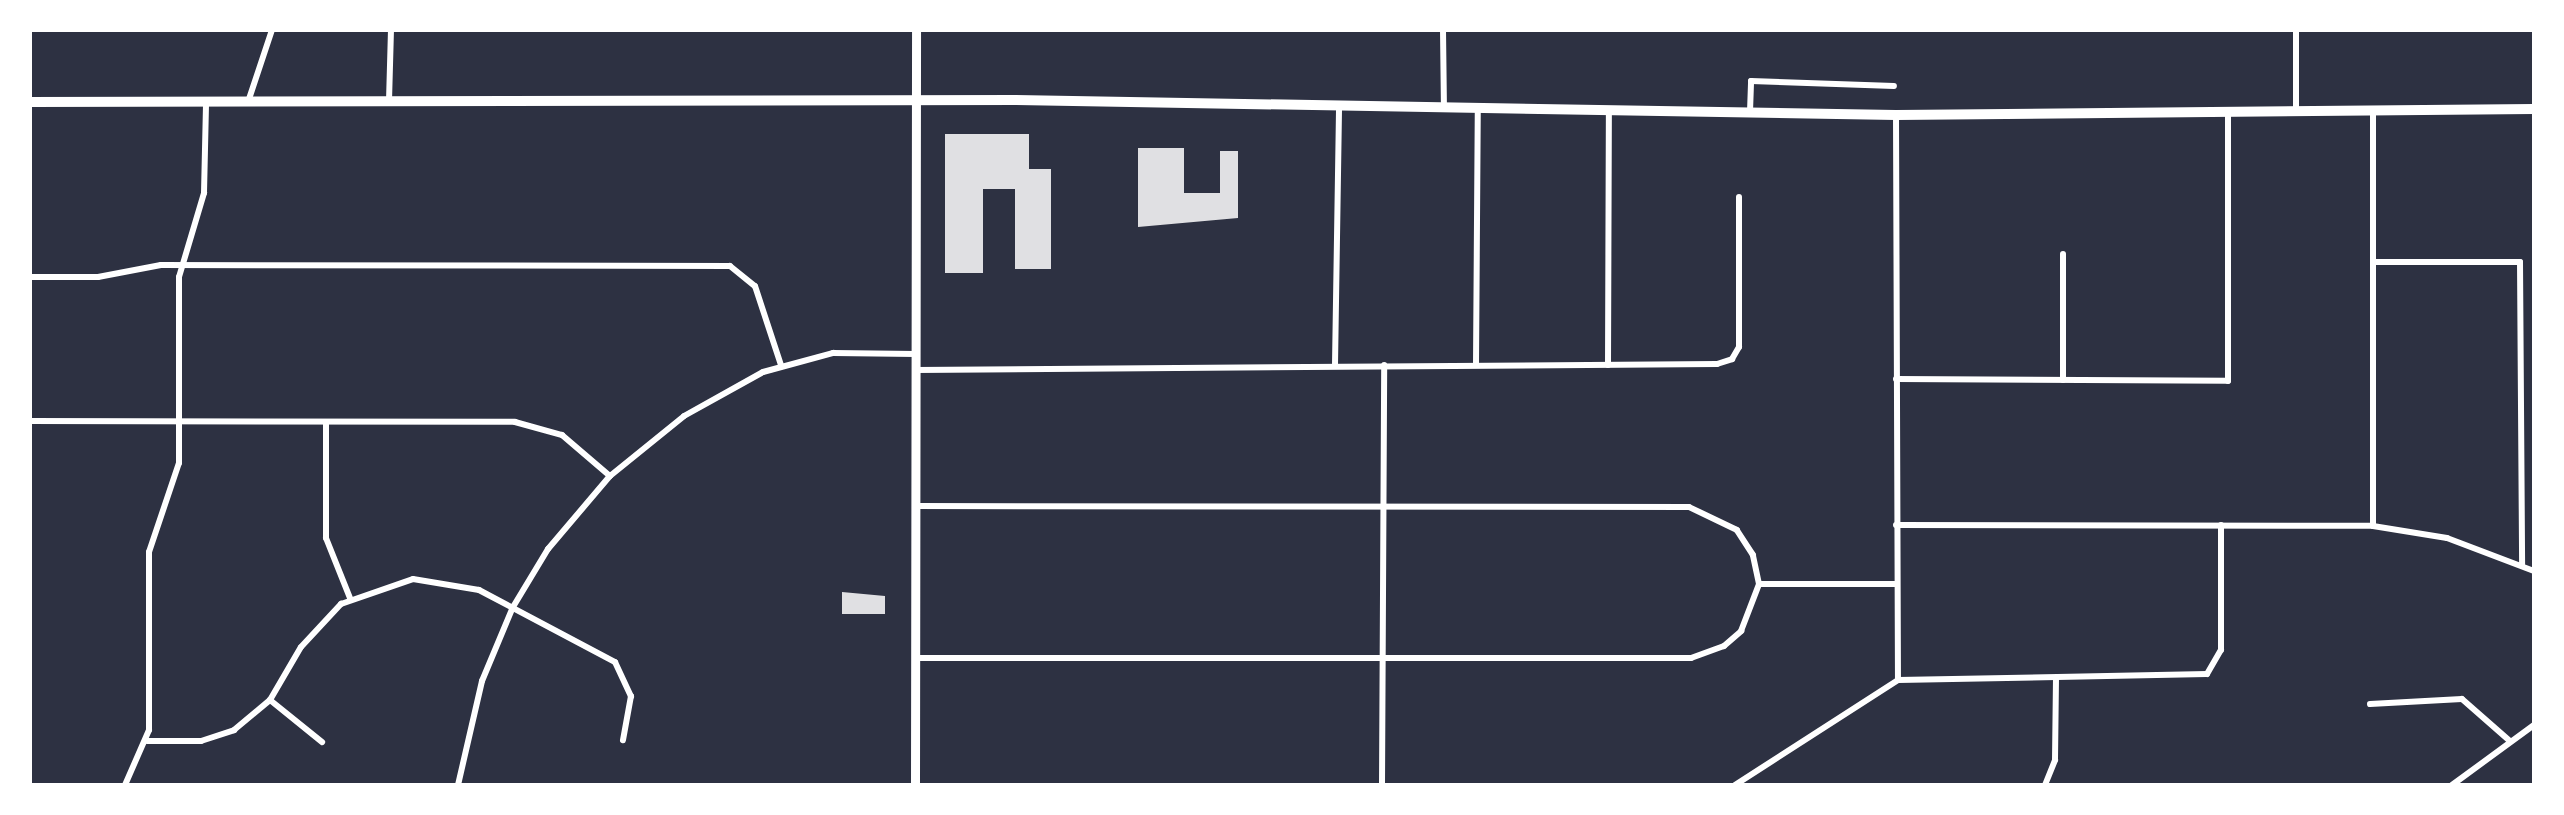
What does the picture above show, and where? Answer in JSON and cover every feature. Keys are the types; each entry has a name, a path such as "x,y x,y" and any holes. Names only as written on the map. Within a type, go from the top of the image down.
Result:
{"main road":[{"path":"30,102 916,102 1896,115 2534,110"}],"street":[{"path":"248,102 272,30"},
{"path":"389,101 391,30"},
{"path":"915,785 916,30"},
{"path":"1444,30 1444,110"},
{"path":"2296,30 2296,112"},
{"path":"1750,113 1751,81 1894,86"},
{"path":"124,785 147,741 149,552 176,475 180,265 204,193 206,102"},
{"path":"1335,365 1339,108"},
{"path":"1476,365 1478,110"},
{"path":"1608,365 1609,111"},
{"path":"2373,112 2373,526"},
{"path":"1896,379 2228,381 2228,114"},
{"path":"1896,115 1898,680"},
{"path":"916,370 1608,365 1732,359 1739,342 1738,197"},
{"path":"2063,254 2063,380"},
{"path":"2373,262 2520,262 2522,564"},
{"path":"30,276 56,280 180,265 730,266 756,286 781,365"},
{"path":"458,785 473,709 512,608 548,549 610,476 704,402 781,365 833,354 916,354"},
{"path":"1382,785 1384,365"},
{"path":"30,421 528,424 574,442 610,476"},
{"path":"326,422 326,538 350,598"},
{"path":"915,658 1691,658 1724,646 1741,631 1759,584 1744,538 1700,509 916,506"},
{"path":"1896,524 2373,526 2447,538 2522,564 2534,572"},
{"path":"1734,785 1898,680 2196,678 2214,667 2221,650 2221,525"},
{"path":"147,741 211,739 270,700 310,634 350,598 389,582 428,579 468,585 622,668 631,696 623,740"},
{"path":"1759,584 1896,584"},
{"path":"2045,785 2055,765 2056,678"},
{"path":"2370,704 2462,699 2510,741"},
{"path":"270,700 322,742"},
{"path":"2452,785 2534,725"}],"building":[{"path":"945,134 1029,134 1029,169 1051,169 1051,269 1015,269 1015,189 983,189 983,273 945,273"},
{"path":"1138,148 1184,148 1184,193 1220,193 1220,151 1238,151 1238,218 1138,227"},
{"path":"842,592 885,596 885,614 842,614"}]}
